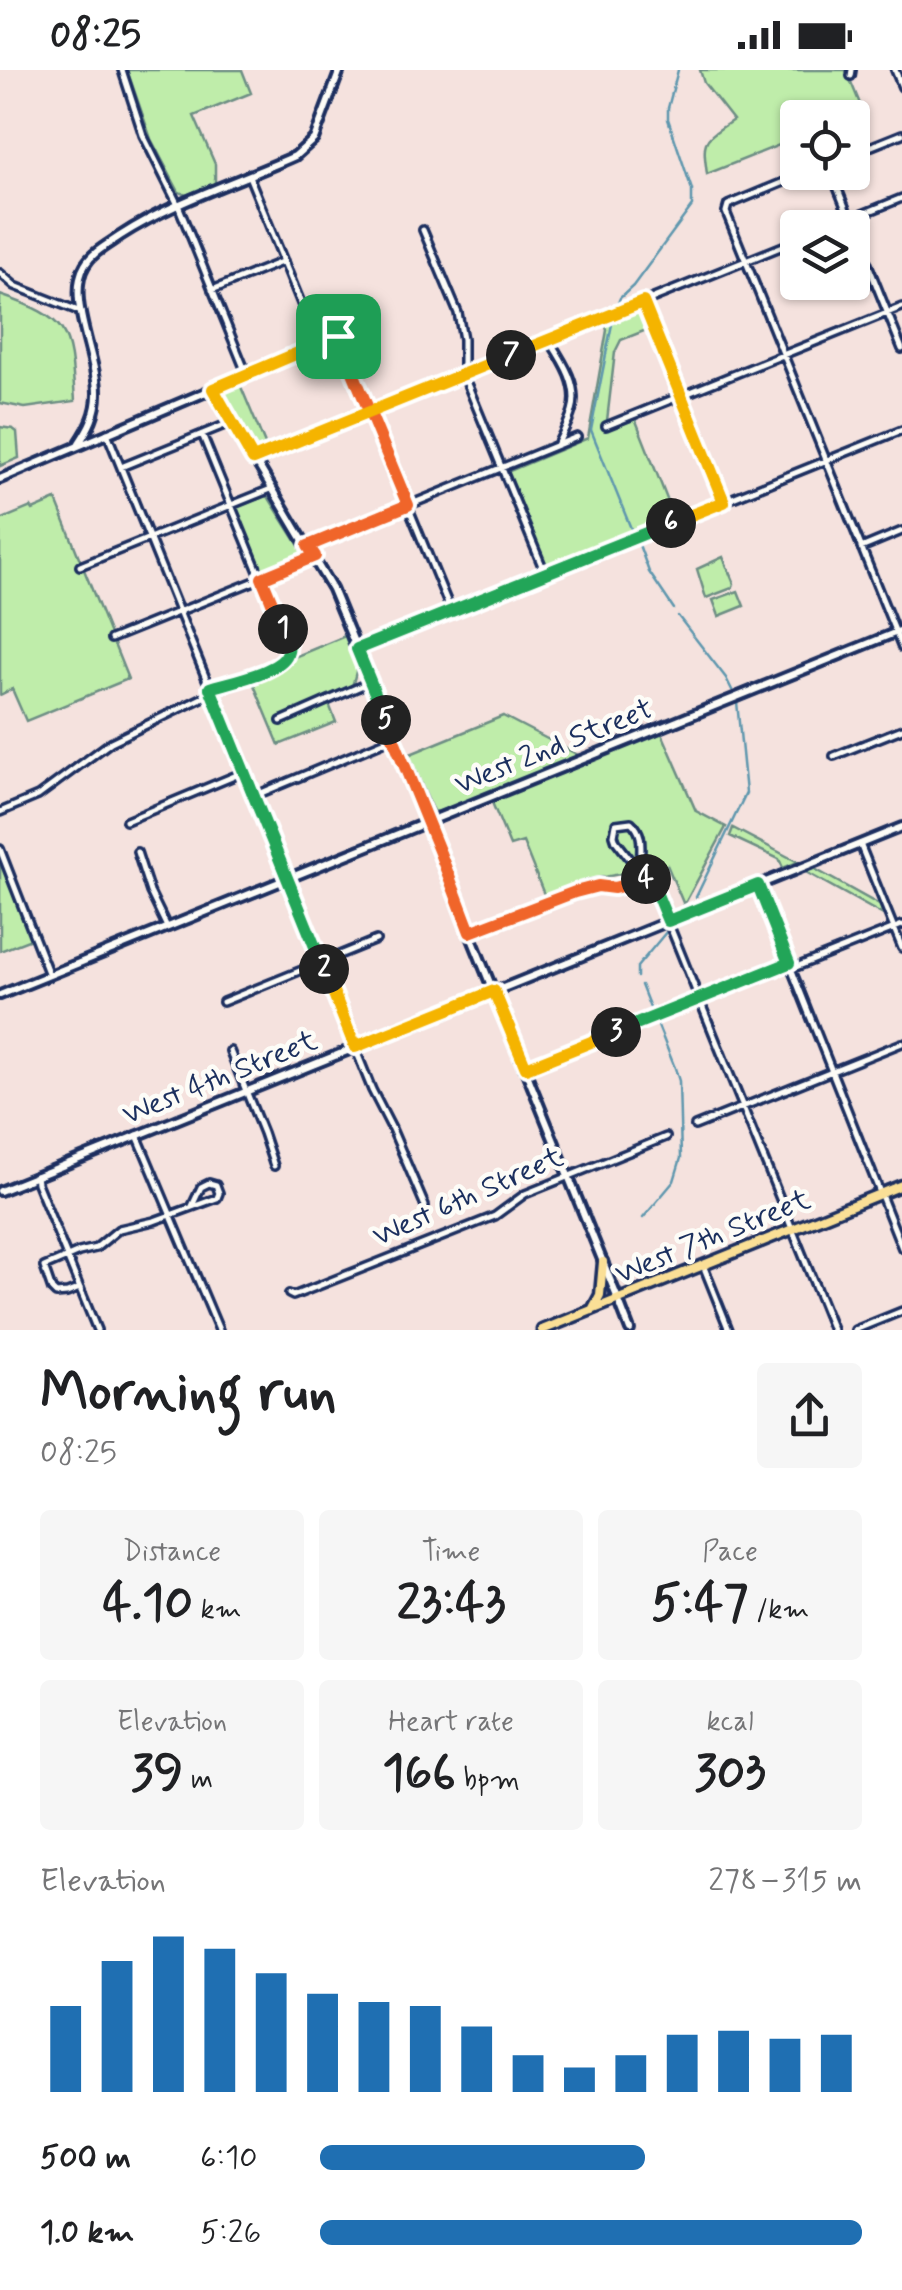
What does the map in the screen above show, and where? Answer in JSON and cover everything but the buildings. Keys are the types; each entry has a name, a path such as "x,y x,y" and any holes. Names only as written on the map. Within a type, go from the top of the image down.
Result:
{"main road":[{"name":"West 7th Street","path":"542,1330 902,1185"},
{"path":"592,1310 602,1288 602,1262"}],"street":[{"path":"122,70 143,135 178,205 247,374"},
{"path":"78,444 92,420 97,397 78,284 93,255 146,220 295,156 314,139 340,70"},
{"path":"895,70 902,88"},
{"path":"870,147 902,134"},
{"path":"249,176 318,345"},
{"path":"780,184 726,207 726,212 861,548 899,632 902,648"},
{"path":"870,211 902,198"},
{"path":"423,230 458,312 464,339 463,374 546,573"},
{"path":"253,459 780,247"},
{"path":"212,290 284,261"},
{"path":"870,268 902,349"},
{"path":"0,273 15,286 81,312"},
{"path":"643,302 724,502"},
{"path":"606,426 902,307"},
{"path":"0,479 338,336 451,611"},
{"path":"549,340 568,374 574,399 557,445"},
{"path":"213,389 332,589 630,1330"},
{"path":"121,467 232,422"},
{"path":"357,649 902,430"},
{"path":"107,433 380,1108 425,1206"},
{"path":"0,812 38,796 111,742 211,691 276,666 288,652 288,641 202,434"},
{"path":"308,546 577,437"},
{"path":"80,566 271,489"},
{"path":"861,548 902,531"},
{"path":"111,639 315,556"},
{"name":"West 2nd Street","path":"0,995 899,632"},
{"path":"281,721 370,682"},
{"path":"834,756 902,729"},
{"path":"254,796 393,738"},
{"path":"126,821 244,772"},
{"path":"644,876 639,831 631,822 616,824 616,841 656,892 833,1330"},
{"name":"West 4th Street","path":"0,1191 902,827"},
{"path":"860,844 902,948"},
{"path":"0,849 49,975"},
{"path":"137,852 167,927"},
{"path":"470,932 575,892 598,886 622,887 644,876"},
{"path":"758,885 902,1248"},
{"path":"526,1068 700,998 902,925"},
{"path":"224,1002 376,940"},
{"path":"695,1126 902,1043"},
{"path":"230,1051 274,1166"},
{"path":"138,1135 219,1330"},
{"name":"West 6th Street","path":"290,1294 494,1216 525,1194 666,1137"},
{"path":"36,1176 97,1330"},
{"path":"80,1288 56,1294 44,1270 46,1266 96,1248 119,1229 170,1215 217,1198 216,1186 209,1183 201,1187 192,1206"},
{"path":"702,1265 729,1330"},
{"path":"855,1330 902,1311"}],"green space":[{"path":"127,70 242,70 251,93 194,116 215,164 215,184 186,195 179,192 151,139"},
{"path":"700,70 846,70 858,100 780,100 780,145 707,174 707,141 733,120 704,83"},
{"path":"0,295 41,312 62,330 71,358 75,401 25,408 0,403"},
{"path":"639,308 649,329 621,340 615,352 606,429 635,418 674,517 546,567 507,472 588,438 607,330 604,322"},
{"path":"239,382 267,449 259,453 253,451 223,394 225,388"},
{"path":"0,427 17,432 19,458 0,466"},
{"path":"265,496 305,555 264,574 235,508"},
{"path":"56,500 128,679 26,721 12,689 0,695 0,520"},
{"path":"723,557 734,584 706,598 697,569"},
{"path":"738,591 744,606 719,616 713,600"},
{"path":"345,636 357,668 352,687 327,699 336,722 279,745 252,680 283,665 289,657"},
{"path":"503,716 580,756 433,811 408,755"},
{"path":"661,731 696,811 726,827 684,905 667,865 589,880 545,897 523,842 510,846 491,800"},
{"path":"733,828 798,862 783,868 779,859 730,836"},
{"path":"0,859 31,939 0,951"},
{"path":"813,868 881,906 885,916 804,871"}],"waterway":[{"path":"616,308 692,206 692,190 668,119 678,70"},
{"path":"613,319 591,430 632,531"},
{"path":"638,542 649,572 674,609"},
{"path":"678,616 732,690"},
{"path":"696,897 746,793 737,702"},
{"path":"637,977 637,967 667,931"},
{"path":"641,985 652,1013"},
{"path":"643,1218 674,1181 681,1158 679,1081 656,1021"}],"route":[{"path":"338,336 213,389 253,459 322,431 370,412 643,302 724,502 357,649 470,932 561,897 598,886 630,885 646,878 668,921 758,885 789,963 526,1068 494,991 355,1047 210,688 276,666 288,652 288,641 262,578 315,556 308,546 408,505 370,412 338,336"}]}
